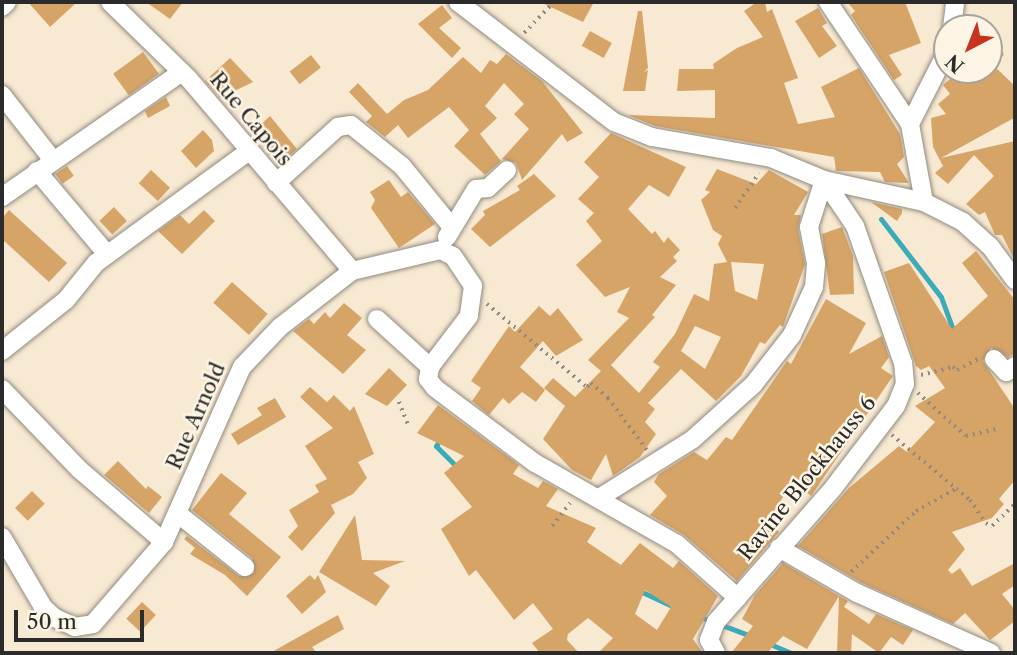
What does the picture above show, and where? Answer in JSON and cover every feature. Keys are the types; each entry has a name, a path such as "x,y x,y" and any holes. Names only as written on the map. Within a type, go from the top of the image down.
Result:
{"street":[{"path":"2,7 8,2"},
{"name":"Rue Capois","path":"110,2 182,72 352,271"},
{"path":"458,2 621,125 652,137 771,158 824,180 924,202 963,222 990,246 1015,280"},
{"path":"828,2 910,124 924,202"},
{"path":"2,197 52,159 182,72"},
{"path":"910,124 933,79"},
{"path":"2,95 52,159"},
{"path":"276,183 338,127 351,125 402,166 451,226"},
{"path":"2,351 66,300 107,254 249,151"},
{"path":"429,373 469,316 473,286 466,272 441,250 451,226 472,202 476,188 488,188 507,170"},
{"path":"37,171 107,254"},
{"path":"824,180 855,226 905,379"},
{"path":"599,498 693,439 734,403 792,335 814,287 816,263 809,227 824,180"},
{"name":"Rue Arnold","path":"2,537 43,607 75,627 93,624 164,542 242,367 280,327 352,271 441,250"},
{"path":"377,319 471,417 581,490 677,544 738,598"},
{"path":"995,359 1006,372 1015,366"},
{"name":"Ravine Blockhauss 6","path":"713,647 716,622 834,487 896,406 905,379"},
{"path":"2,389 80,470 164,542"},
{"path":"177,513 245,567"},
{"path":"779,548 842,585 990,653"}],"path":[{"path":"531,24 553,3"},
{"path":"735,208 771,158"},
{"path":"471,296 499,311 555,362 608,398 655,464"},
{"path":"905,379 963,368"},
{"path":"905,379 954,421 966,436 994,430"},
{"path":"398,402 408,424"},
{"path":"871,437 887,431 956,489 992,526 1015,504"},
{"path":"842,585 859,559 910,516 956,489"},
{"path":"552,526 581,490"}],"building":[{"path":"28,2 77,2 50,27"},
{"path":"146,2 183,2 170,19"},
{"path":"540,2 594,2 583,22"},
{"path":"757,2 765,2 767,12 772,9 798,78 784,83 798,124 835,117 821,87 859,68 900,134 904,157 897,164 909,183 885,182 880,172 836,171 834,157 655,126 628,115 715,118 715,90 677,91 679,69 714,69 713,64 737,48 763,37 744,11"},
{"path":"847,2 905,2 921,43 889,55 902,75 894,80 851,15 855,11"},
{"path":"442,5 452,18 439,28 461,48 452,58 418,24"},
{"path":"818,8 827,23 822,26 837,46 819,58 795,21"},
{"path":"638,11 642,11 648,68 644,72 648,70 645,91 623,91"},
{"path":"590,31 612,43 604,58 582,46"},
{"path":"143,52 159,74 129,96 113,74"},
{"path":"506,54 542,81 583,133 567,142 562,134 522,180 516,163 502,159 529,129 514,114 524,104 504,83 485,106 497,118 480,134 501,161 485,175 454,146 469,130 449,107 408,138 398,125 385,137 366,122 372,116 349,92 358,83 387,114 404,100 428,90 463,57 481,73 490,60 497,64"},
{"path":"311,55 321,68 300,84 290,72"},
{"path":"230,58 253,82 220,98 205,81"},
{"path":"1003,75 1015,86 1014,118 941,158 1015,141 1015,261 1002,235 995,235 985,212 979,215 966,204 994,176 974,155 948,184 935,173 943,166 933,147 931,118 946,114 938,104 950,94 943,85 1003,84"},
{"path":"166,97 170,106 148,118 145,111"},
{"path":"270,116 297,149 278,166 261,140 266,136 257,128"},
{"path":"203,130 212,140 214,151 196,168 181,151"},
{"path":"611,133 686,167 669,197 649,185 628,209 652,234 655,231 664,243 668,237 680,250 673,257 677,261 660,277 676,285 652,315 655,317 611,365 639,393 660,367 653,362 675,334 694,294 709,301 714,264 727,262 718,244 722,236 713,230 701,200 710,192 705,190 717,169 756,184 769,170 808,192 794,215 801,215 798,229 805,264 783,327 780,325 765,344 760,342 741,376 716,401 681,369 648,403 655,409 645,422 656,434 640,457 613,476 606,454 591,480 572,470 543,439 565,406 544,388 553,378 575,397 601,371 588,360 629,318 617,312 630,287 605,297 576,265 602,241 586,221 594,213 578,199 599,177 584,162","holes":["731,262 764,264 757,300 735,291","695,326 721,337 705,369 681,351"]},
{"path":"67,166 74,176 62,184 56,174"},
{"path":"151,170 170,188 158,201 139,183"},
{"path":"534,174 556,196 490,247 471,229 485,215 483,211 520,190 517,186"},
{"path":"389,180 401,197 408,192 435,224 399,248 371,208 375,200 370,192"},
{"path":"871,202 902,209 902,213 897,221"},
{"path":"114,207 127,221 112,235 99,221"},
{"path":"9,210 67,263 49,282 2,239 2,218"},
{"path":"204,210 215,221 182,254 158,231 180,215 189,224"},
{"path":"842,227 853,256 854,294 830,295 822,234"},
{"path":"976,251 1015,300 1015,353 1008,357 991,348 983,361 1015,409 1015,480 999,499 1004,504 992,518 952,532 965,549 948,570 952,574 960,568 972,586 1015,563 1015,585 1002,594 1015,610 1015,621 990,640 965,613 953,624 862,583 798,546 849,488 899,446 907,452 935,422 915,406 945,388 929,366 921,370 916,366 884,272 909,263 952,329 988,296 962,263"},
{"path":"232,282 268,314 249,335 213,303"},
{"path":"826,299 866,323 849,354 882,336 889,357 881,368 893,376 811,496 797,484 790,485 770,519 779,532 737,581 684,535 650,515 667,496 654,482 659,474 694,452 707,460 726,437 732,440 787,361 791,364"},
{"path":"344,303 362,318 347,335 366,350 343,374 293,331 309,319 314,324 325,312 330,318"},
{"path":"539,306 550,316 558,308 583,340 556,356 543,341 520,367 545,390 536,402 522,392 509,404 503,398 489,415 472,401 481,388 471,381 509,326 515,332"},
{"path":"389,368 407,385 387,406 365,394"},
{"path":"310,387 327,402 334,395 350,411 354,406 374,454 358,462 367,478 353,494 331,505 335,513 302,551 288,537 298,526 289,510 319,492 315,485 327,479 305,446 333,428 300,397"},
{"path":"275,398 286,417 238,445 231,434 262,415 257,408"},
{"path":"438,405 519,465 513,474 538,488 543,481 558,489 546,506 596,528 587,542 621,565 640,543 673,568 679,561 718,596 693,639 703,653 598,653 613,638 588,618 568,634 567,640 579,653 540,653 532,643 553,629 533,603 514,620 476,570 469,576 441,529 472,507 444,473 464,456 417,433","holes":["645,590 671,607 657,630 635,614"]},
{"path":"118,461 146,489 148,486 162,497 149,513 104,475"},
{"path":"221,473 247,493 229,514 281,557 247,596 225,575 190,554 195,548 184,539 187,536 239,576 254,573 252,558 192,510"},
{"path":"32,491 45,504 28,521 15,508"},
{"path":"355,515 362,560 405,561 373,573 390,586 376,606 319,572"},
{"path":"783,563 839,596 807,649 783,636 767,653 731,653 753,626 742,619 755,595"},
{"path":"310,575 315,580 318,575 326,592 302,614 286,596"},
{"path":"839,596 848,601 844,607 869,624 876,614 913,630 903,645 891,637 879,653 852,634 851,653 837,653"},
{"path":"142,602 156,615 140,632 126,619"},
{"path":"338,615 344,629 312,647 317,653 270,653"}],"waterway":[{"path":"881,219 941,297 955,335"},
{"path":"440,439 436,446 458,468"},
{"path":"640,591 670,605"},
{"path":"698,616 751,636"},
{"path":"770,644 791,653"}]}
